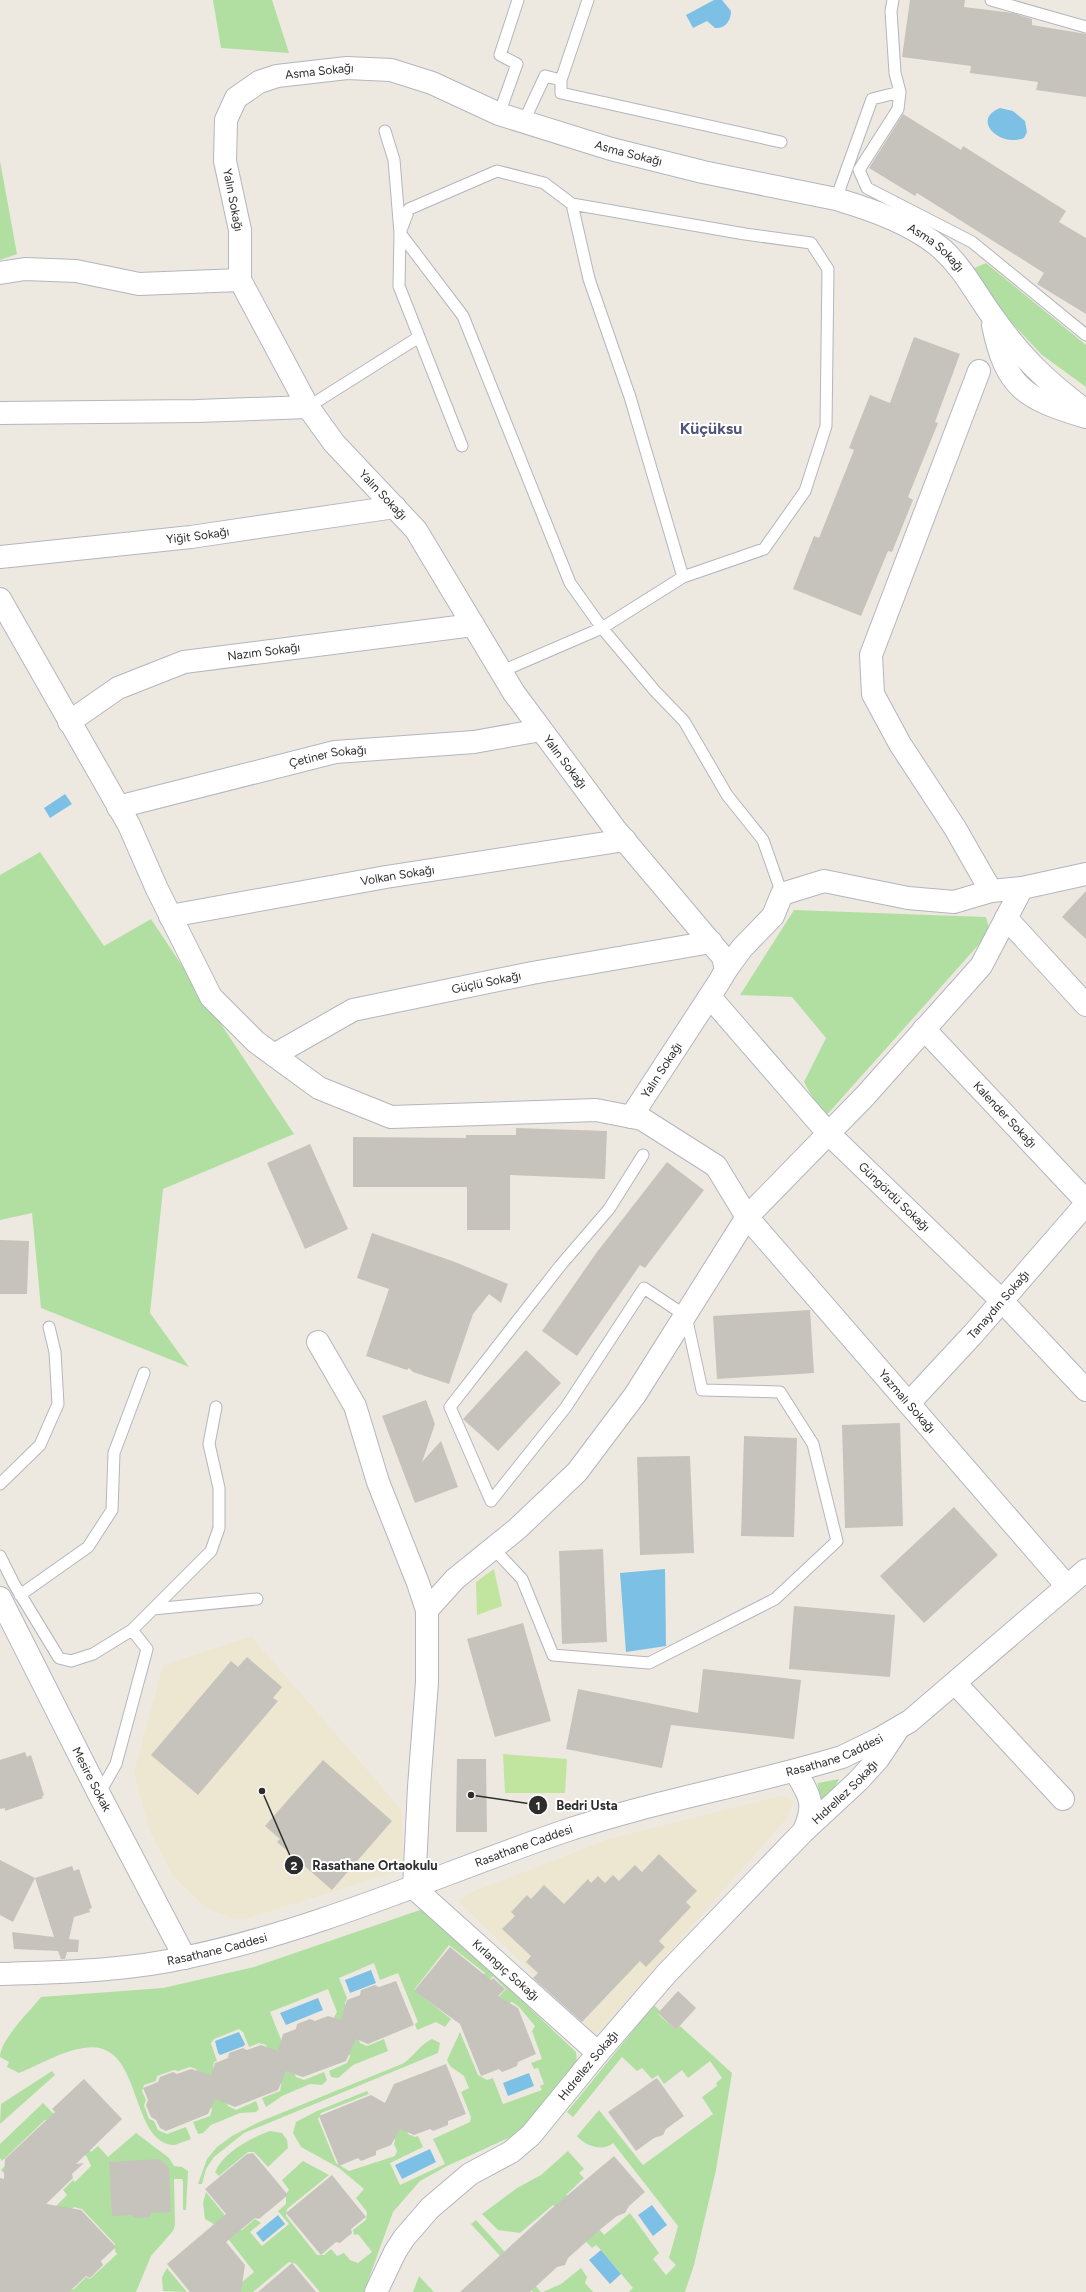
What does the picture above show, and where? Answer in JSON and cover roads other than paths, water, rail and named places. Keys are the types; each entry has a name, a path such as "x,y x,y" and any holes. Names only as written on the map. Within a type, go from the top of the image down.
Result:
{"street":[{"name":"Asma Sokağı","path":"236,98 259,82 277,76 347,68 372,68 412,76 499,114 659,162 836,199 888,217 930,240 942,249 968,277 992,316 1024,358 1038,373 1086,411"},
{"name":"Yalın Sokağı","path":"236,98 226,120 225,161 240,230 240,280 308,407 334,443 416,530 500,672 541,730 625,840 723,957 726,970 710,997 631,1117"},
{"path":"0,273 25,269 76,271 139,284 240,280"},
{"name":"Asma Sokağı","path":"992,316 1003,362 1017,384 1040,402 1086,417"},
{"path":"979,372 871,655 873,694 900,744 955,828 991,891"},
{"path":"0,413 197,411 308,407"},
{"name":"Yiğit Sokağı","path":"0,557 192,537 395,507"},
{"name":"Yazmalı Sokağı","path":"0,599 118,807 170,916 211,996 256,1042 319,1088 391,1116 596,1110 642,1119 716,1166 747,1217 1067,1586"},
{"name":"Nazım Sokağı","path":"69,722 118,688 184,662 472,624"},
{"name":"Çetiner Sokağı","path":"118,807 335,752 474,742 541,730"},
{"name":"Volkan Sokağı","path":"170,916 386,877 625,840"},
{"path":"726,970 742,948 773,916 782,894 824,881 908,898 954,902 991,891 1022,888 1086,874"},
{"path":"426,1610 455,1579 517,1528 577,1472 635,1395 747,1217 865,1096 981,966 1022,888"},
{"path":"1006,918 1086,1005"},
{"name":"Güçlü Sokağı","path":"274,1055 353,1010 532,973 710,942"},
{"name":"Güngördü Sokağı","path":"710,997 828,1133 1002,1301 1086,1390"},
{"name":"Kalender Sokağı","path":"924,1029 1086,1202"},
{"name":"Tanaydın Sokağı","path":"909,1403 1002,1301 1086,1202"},
{"path":"318,1342 354,1406 378,1482 418,1583 426,1610 427,1682 419,1787 414,1888"},
{"name":"Rasathane Caddesi","path":"0,1974 72,1972 185,1958 258,1939 414,1888 570,1830 795,1771 842,1757 897,1730 924,1710 1086,1570"},
{"name":"Mesire Sokak","path":"10,1596 99,1794 185,1958"},
{"path":"955,1683 1063,1799"},
{"name":"Hıdrellez Sokağı","path":"376,2292 395,2252 404,2238 430,2208 470,2174 520,2146 598,2053 693,1945 803,1832 868,1771 897,1730"},
{"name":"Hıdrellez Sokağı","path":"795,1771 811,1802 810,1816 803,1832"},
{"name":"Kırlangıç Sokağı","path":"414,1888 598,2053"}],"lane":[{"path":"499,114 517,64 500,55 518,0"},
{"path":"588,0 561,80 561,93 781,142"},
{"path":"893,0 891,11 895,73 900,92 898,109 859,170 867,188 972,242 1086,335"},
{"path":"991,0 1086,27"},
{"path":"524,122 545,76 561,80"},
{"path":"836,199 872,99 900,92"},
{"path":"385,131 394,160 400,233 399,286 462,446"},
{"path":"400,233 409,209 497,171 544,183 572,204 811,244 828,269 826,426 805,491 764,549 683,578 602,628 500,672"},
{"path":"572,204 589,279 630,397 683,578"},
{"path":"400,233 462,316 570,583 602,628 655,691 684,720 727,795 763,840 782,894"},
{"path":"308,407 419,337"},
{"path":"493,1548 522,1579 553,1655 649,1663 775,1598 837,1541 813,1444 780,1392 702,1390 686,1316 644,1288 566,1407 491,1501 450,1407 560,1266 609,1209 643,1155"},
{"path":"0,1484 40,1445 58,1404 55,1352 49,1327"},
{"path":"10,1596 88,1547 112,1510 114,1453 144,1373"},
{"path":"0,1556 10,1596 58,1658 71,1661 93,1654 132,1630 211,1551 219,1528 219,1488 209,1444 216,1407"},
{"path":"154,1609 257,1599"},
{"path":"99,1794 116,1764 147,1649 132,1630"}],"water":[{"path":"714,0 722,0 731,11 727,24 719,28 715,28 707,21 693,28 686,15"},
{"path":"1000,108 1013,111 1025,121 1027,132 1024,138 1015,140 1006,139 998,136 992,131 988,125 988,119 991,113"},
{"path":"65,794 72,804 50,818 44,808"},
{"path":"665,1569 666,1646 626,1652 620,1573"},
{"path":"371,1970 376,1983 350,1993 345,1980"},
{"path":"318,1998 323,2010 286,2025 280,2013"},
{"path":"239,2032 245,2044 244,2046 220,2055 218,2053 215,2041"},
{"path":"529,2073 534,2086 508,2096 503,2083"},
{"path":"430,2149 436,2162 402,2179 395,2165"},
{"path":"652,2205 667,2225 653,2236 638,2215"},
{"path":"278,2215 285,2224 263,2242 256,2233"},
{"path":"601,2250 621,2274 610,2284 589,2260"}],"place":[{"name":"Rasathane Ortaokulu","path":"262,1791"},
{"name":"Bedri Usta","path":"471,1795"}],"district":[{"name":"Küçüksu","path":"711,428"}]}
